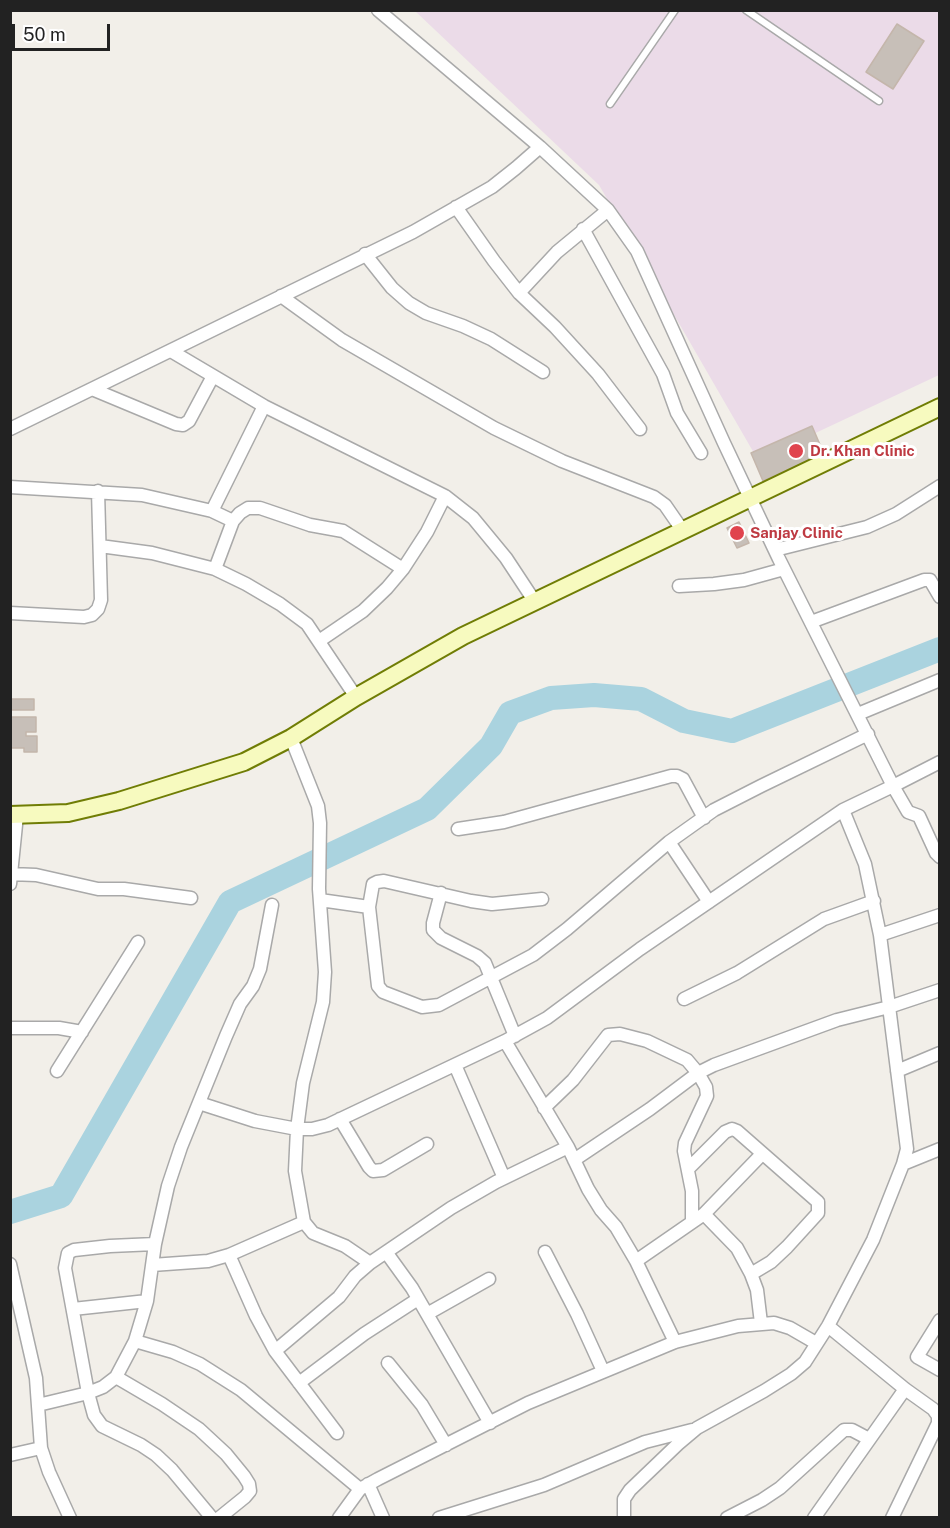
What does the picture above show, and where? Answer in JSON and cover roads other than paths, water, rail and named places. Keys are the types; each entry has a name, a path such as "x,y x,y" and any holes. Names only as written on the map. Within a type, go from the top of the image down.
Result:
{"street":[{"path":"378,10 540,147 608,210 637,251 784,569 856,708 893,786 908,812 919,816 939,857"},
{"path":"10,429 413,232 492,186 540,147"},
{"path":"456,207 519,293 555,327 598,374 640,429"},
{"path":"519,293 557,252 608,210"},
{"path":"583,229 663,374 677,413 701,453"},
{"path":"365,254 392,288 409,303 426,313 463,326 490,339 543,372"},
{"path":"281,296 342,340 494,428 562,461 654,497 665,505 683,531"},
{"path":"171,351 264,406 444,496 473,519 506,558 535,602"},
{"path":"92,390 166,420 183,424 189,421 213,376"},
{"path":"212,511 264,406"},
{"path":"191,898 124,889 98,889 36,875 11,878 14,815 68,813 119,801 244,762 291,738 356,697 463,636 939,407"},
{"path":"775,550 867,527 896,514 939,486"},
{"path":"10,487 142,495 212,511 233,522"},
{"path":"10,613 92,615 99,609 101,600 99,491"},
{"path":"319,641 363,611 387,588 403,569 427,532 444,496"},
{"path":"215,569 233,522 240,513 248,508 260,508 310,525 343,531 403,569"},
{"path":"100,546 152,553 215,569 280,604 307,624 356,697"},
{"path":"679,586 714,585 744,580 784,569"},
{"path":"811,622 924,580 930,580 939,597"},
{"path":"856,708 939,680"},
{"path":"542,899 492,904 384,881 373,884 369,907 375,977 378,986 383,992 422,1007 440,1005 490,976 533,955 669,842 704,818 761,786 868,734"},
{"path":"291,738 316,799 320,823 320,895 325,972 323,1002 303,1083 297,1129 295,1172 304,1222 313,1233 345,1246 370,1263"},
{"path":"199,1103 255,1121 297,1129 312,1129 340,1119 456,1065 548,1018 614,968 843,810 939,762"},
{"path":"458,829 504,822 671,776 683,779 704,818"},
{"path":"624,1518 624,1499 630,1490 697,1428 791,1374 805,1362 828,1326 873,1240 903,1164 907,1149 880,935 865,864 843,810"},
{"path":"669,842 709,902"},
{"path":"441,893 433,930 441,938 477,956 485,963 510,1038 544,1108 568,1147 588,1189 601,1210 616,1227 636,1261 675,1342"},
{"path":"320,895 369,907"},
{"path":"684,999 737,973 824,919 874,901"},
{"path":"38,1405 103,1387 116,1377 135,1341 147,1301 155,1244 168,1186 240,1004 253,986 260,969 272,905"},
{"path":"880,935 939,915"},
{"path":"57,1071 138,942"},
{"path":"574,1160 650,1109 698,1073 837,1020 889,1007 939,990"},
{"path":"10,1028 59,1028 82,1032"},
{"path":"544,1108 573,1080 608,1035 620,1034 647,1041 687,1060 706,1087 707,1096 686,1143 685,1158 698,1217 737,1248 757,1290 761,1323"},
{"path":"897,1071 939,1053"},
{"path":"456,1065 504,1178"},
{"path":"340,1119 373,1171 383,1170 427,1144"},
{"path":"689,1168 728,1130 737,1131 818,1202 818,1213 771,1262 751,1274"},
{"path":"275,1351 339,1297 370,1263 451,1208 504,1178 568,1147"},
{"path":"903,1164 939,1149"},
{"path":"636,1261 698,1217 762,1154"},
{"path":"152,1264 208,1261 230,1255 304,1222"},
{"path":"155,1244 110,1246 74,1250 68,1253 65,1268 88,1393 94,1415 102,1426 156,1455 172,1470 212,1518"},
{"path":"386,1252 428,1314 490,1423"},
{"path":"545,1252 603,1371"},
{"path":"230,1255 256,1316 275,1351 337,1433"},
{"path":"11,1266 36,1378 41,1448 49,1473 70,1518"},
{"path":"428,1314 489,1279"},
{"path":"299,1383 364,1334 418,1299"},
{"path":"73,1309 147,1301"},
{"path":"939,1320 917,1357 939,1370"},
{"path":"339,1518 364,1487 528,1403 675,1342 738,1326 774,1323 790,1328 816,1343"},
{"path":"828,1326 938,1416 938,1423 892,1518"},
{"path":"135,1341 191,1360 241,1390 364,1487 383,1518"},
{"path":"388,1363 422,1405 446,1445"},
{"path":"116,1377 162,1404 198,1429 225,1454 244,1476 250,1491 246,1497 219,1518"},
{"path":"814,1518 905,1389"},
{"path":"439,1518 461,1514 544,1485 645,1442 697,1428"},
{"path":"726,1518 780,1488 844,1430 852,1430 869,1438"},
{"path":"10,1455 41,1448"}],"lane":[{"path":"610,104 675,10"},
{"path":"746,10 879,101"}],"waterway":[{"path":"10,1212 61,1196 230,902 427,809 491,746 510,713 551,698 594,695 641,699 684,721 732,731 940,649"}],"place":[{"name":"Dr. Khan Clinic","path":"796,451"},
{"name":"Sanjay Clinic","path":"737,533"}]}
